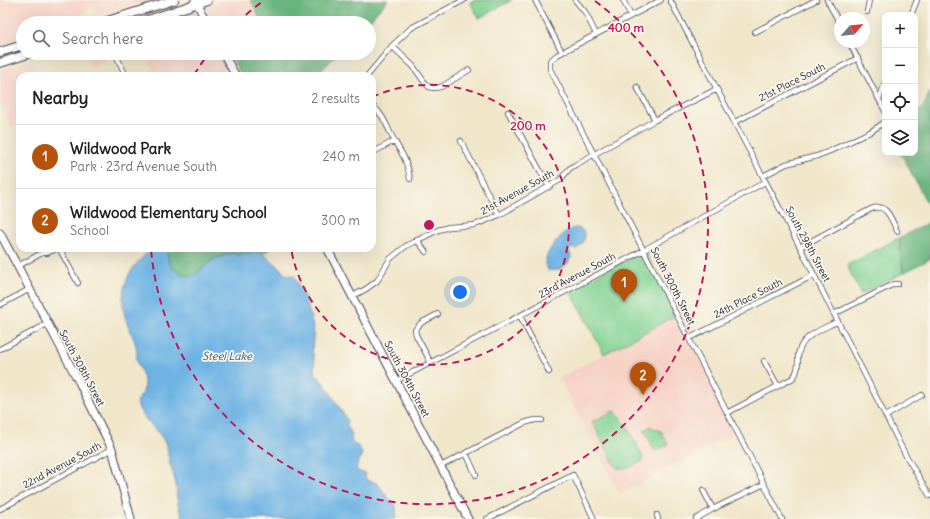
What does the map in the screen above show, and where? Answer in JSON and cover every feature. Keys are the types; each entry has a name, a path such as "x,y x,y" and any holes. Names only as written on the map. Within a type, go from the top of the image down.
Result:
{"main road":[{"path":"123,16 174,0"},
{"path":"158,16 196,2 207,0"},
{"path":"0,52 16,47"},
{"path":"0,63 16,58"}],"street":[{"path":"370,72 392,46 412,28 464,0"},
{"path":"535,0 562,52 661,0"},
{"path":"575,0 585,12 596,34"},
{"path":"623,0 631,16"},
{"name":"South 298th Street","path":"670,0 800,247 915,472 930,496"},
{"path":"755,32 816,0"},
{"path":"827,0 834,13"},
{"path":"868,12 869,0"},
{"path":"912,12 917,0"},
{"path":"196,2 203,16"},
{"path":"392,46 413,66 429,87 441,87 469,70"},
{"path":"852,48 882,104"},
{"name":"South 300th Street","path":"562,52 552,58 550,61 550,69 782,519"},
{"name":"21st Place South","path":"734,122 858,58"},
{"path":"118,60 124,72"},
{"path":"227,60 234,72"},
{"path":"879,98 885,84"},
{"path":"637,87 655,120"},
{"name":"21st Avenue South","path":"353,296 377,281 394,255 417,240 438,230 449,227 475,225 499,214 560,180 569,169 655,120 717,89"},
{"path":"376,109 381,113 407,163 410,179"},
{"path":"508,112 549,187"},
{"path":"762,176 786,164 830,151 870,132 882,124"},
{"path":"461,142 499,214"},
{"path":"376,151 390,143 396,143"},
{"name":"23rd Avenue South","path":"396,381 644,250 765,182"},
{"path":"800,247 871,209 881,207 886,211 896,231"},
{"name":"South 308th Street","path":"0,233 79,382 112,449 130,519"},
{"path":"417,240 426,252"},
{"path":"18,266 42,253 49,252"},
{"path":"61,252 78,283"},
{"name":"South 304th Street","path":"329,252 468,519"},
{"name":"24th Place South","path":"690,338 814,275"},
{"path":"834,314 894,284 898,284"},
{"path":"0,305 30,289"},
{"path":"431,362 416,335 415,330 421,323 438,314"},
{"path":"520,316 550,372"},
{"path":"727,413 792,378 798,369 798,354 802,342 808,337 838,321"},
{"path":"0,349 48,324"},
{"path":"764,361 778,386"},
{"path":"886,416 922,395"},
{"path":"441,466 526,422 542,420"},
{"name":"22nd Avenue South","path":"0,509 112,449"},
{"path":"466,453 476,475"},
{"path":"487,519 573,475 594,519"},
{"path":"696,519 764,484"},
{"path":"703,490 713,509"}],"shaded area":[{"path":"0,0 149,0 100,15 91,5 80,16 16,16 16,42 0,47"},
{"path":"225,0 251,0 258,16 210,16 207,9 211,5"},
{"path":"192,11 197,13 198,16 176,16"},
{"path":"29,60 36,72 16,72 16,124 11,127 0,105 0,70"},
{"path":"88,60 106,60 92,68"},
{"path":"147,60 222,60 228,72 155,72"},
{"path":"677,315 736,432 620,494 559,378"}],"green space":[{"path":"251,0 388,0 373,16 259,16"},
{"path":"474,0 512,0 479,18 470,2"},
{"path":"233,60 331,60 320,72 240,72"},
{"path":"930,91 930,209 903,156 918,156 918,111 923,108"},
{"path":"930,222 930,259 903,273 899,238"},
{"path":"899,238 903,273 861,294 847,265"},
{"path":"644,250 677,315 604,354 570,290"},
{"path":"167,252 266,252 263,254 226,254 214,259 196,274 191,276 185,276 172,268 167,255"},
{"path":"615,411 627,426 643,457 642,461 625,469 616,467 592,422"},
{"path":"651,426 652,428 661,431 668,445 655,451 644,430"}],"water":[{"path":"575,228 584,233 584,240 582,244 576,249 570,248 569,251 571,258 567,264 556,270 548,270 545,264 551,248 560,237"},
{"name":"Steel Lake","path":"150,252 167,252 169,263 172,268 185,276 191,276 196,274 214,259 233,253 238,255 245,253 263,254 276,264 285,274 294,276 306,302 312,323 312,352 315,363 314,371 326,386 347,420 347,425 352,435 351,440 354,445 358,446 362,453 356,468 359,472 365,473 365,478 370,482 378,484 389,499 394,502 396,507 396,519 182,519 176,485 166,444 141,413 137,404 137,401 143,393 144,381 137,361 137,350 126,320 124,309 124,288 128,278 132,269"}],"place":[{"name":"Wildwood Park","path":"624,302"},
{"name":"Wildwood Elementary School","path":"643,395"}]}
